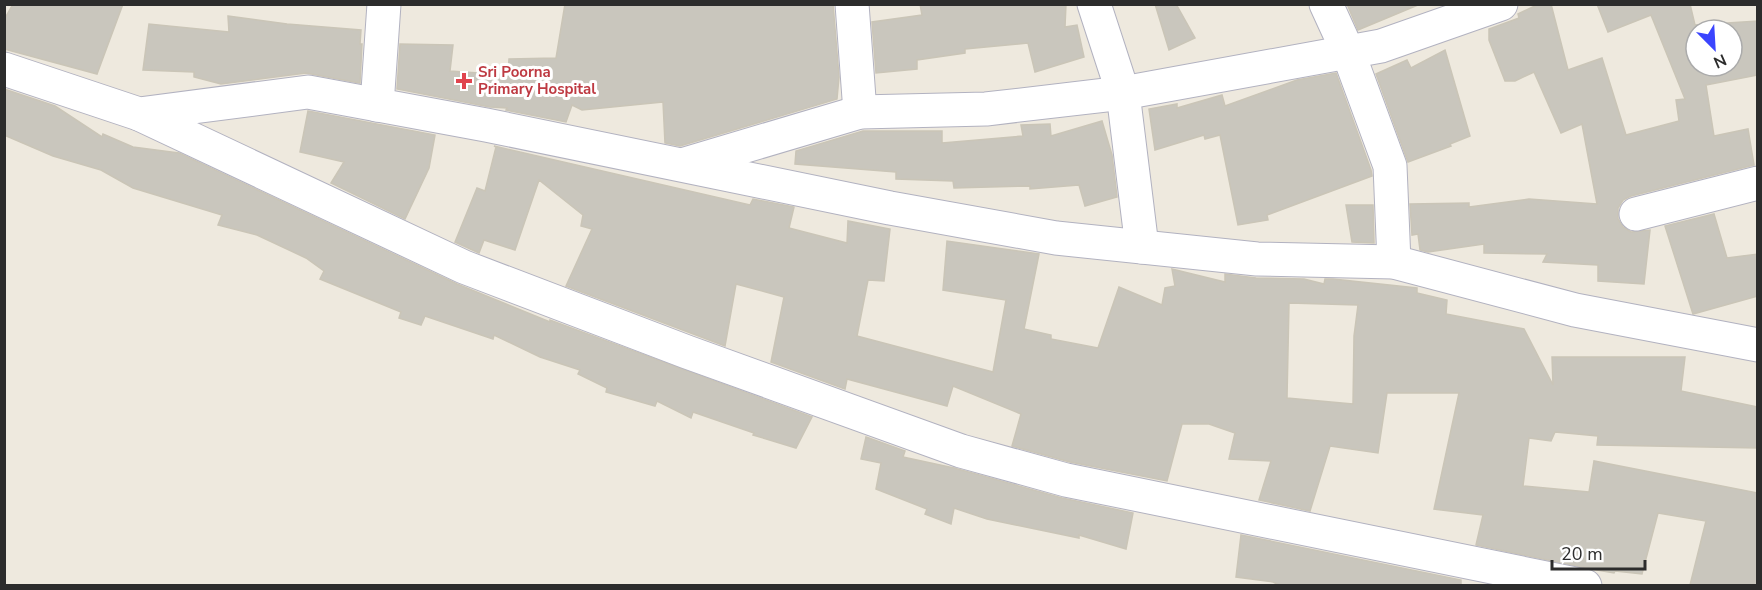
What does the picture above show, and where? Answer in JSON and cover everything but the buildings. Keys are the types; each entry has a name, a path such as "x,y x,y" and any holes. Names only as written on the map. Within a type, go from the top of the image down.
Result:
{"street":[{"path":"377,105 384,4"},
{"path":"852,4 860,112"},
{"path":"1094,4 1123,93 1142,247"},
{"path":"1326,4 1348,52 1390,166 1394,262"},
{"path":"681,166 860,112 986,109 1123,93 1381,46 1501,4"},
{"path":"4,69 139,114 464,267 687,352 961,451 1066,480 1585,585"},
{"path":"139,114 308,92 890,208 1056,238 1257,259 1394,262 1575,310 1758,345"},
{"path":"1636,214 1758,183"}],"place":[{"name":"Sri Poorna Primary Hospital","path":"464,81"}]}
